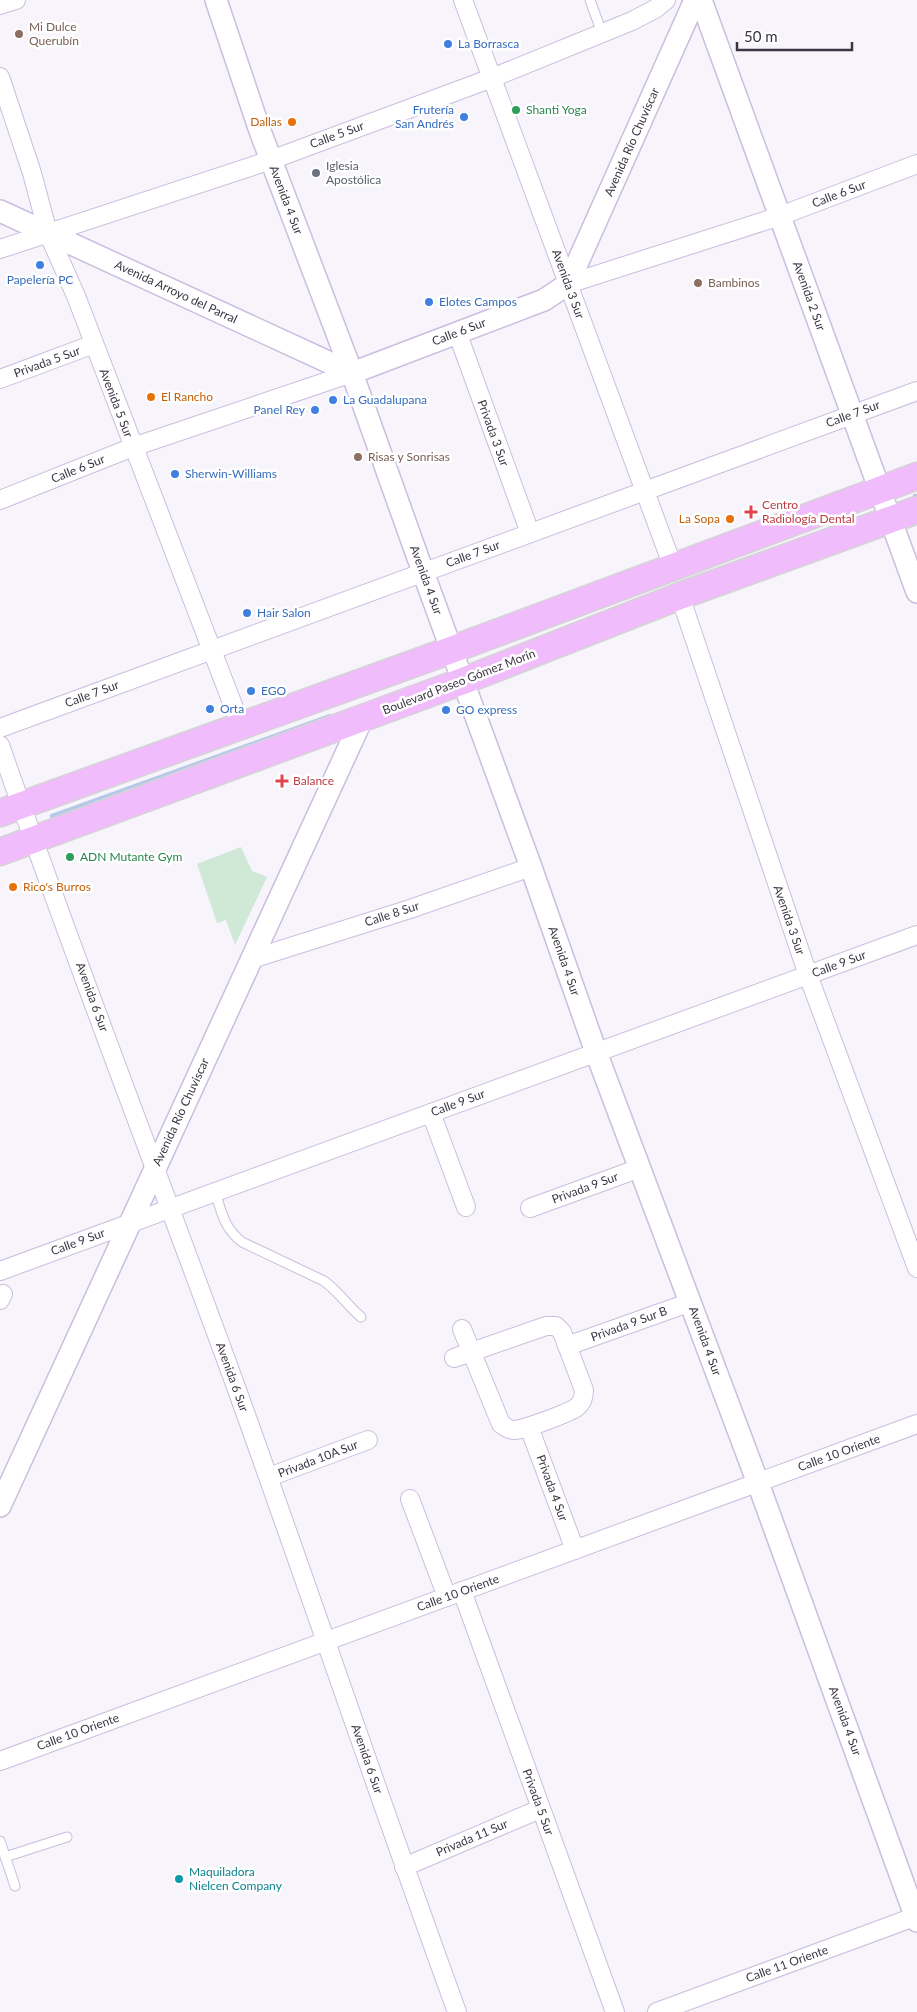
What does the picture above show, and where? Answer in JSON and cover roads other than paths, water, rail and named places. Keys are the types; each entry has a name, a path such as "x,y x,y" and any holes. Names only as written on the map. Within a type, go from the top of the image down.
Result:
{"main road":[{"path":"10,809 452,650 917,476"},
{"name":"Boulevard Paseo Gómez Morín","path":"0,852 463,681 680,596 917,510"},
{"path":"362,719 373,698 402,667"}],"street":[{"path":"0,5 16,0"},
{"name":"Avenida 4 Sur","path":"216,0 271,160 352,373 596,1052 691,1302 917,1918"},
{"name":"Avenida 3 Sur","path":"464,0 672,567"},
{"name":"Calle 5 Sur","path":"0,249 271,160 492,78 602,33 655,9 666,0"},
{"name":"Avenida Río Chuvíscar","path":"568,284 695,0"},
{"name":"Avenida 2 Sur","path":"701,0 917,592"},
{"name":"Avenida 5 Sur","path":"0,77 32,173 48,233 76,296 241,726"},
{"name":"Calle 6 Sur","path":"0,500 133,448 352,373 544,300 568,284 780,216 917,164"},
{"name":"Avenida Arroyo del Parral","path":"0,210 352,373"},
{"name":"Privada 3 Sur","path":"458,332 530,533"},
{"name":"Privada 5 Sur","path":"0,379 94,344"},
{"name":"Calle 7 Sur","path":"0,728 917,391"},
{"name":"Avenida 3 Sur","path":"680,596 808,975 917,1268"},
{"name":"Avenida Río Chuviscar","path":"0,1506 362,719"},
{"name":"Avenida 6 Sur","path":"0,745 10,809 34,840 268,1477 404,1867 457,2012"},
{"name":"Calle 8 Sur","path":"252,959 410,909 531,867"},
{"name":"Calle 9 Sur","path":"0,1271 917,935"},
{"path":"431,1113 466,1207"},
{"name":"Privada 9 Sur","path":"530,1208 640,1168"},
{"name":"Privada 9 Sur B","path":"567,1346 691,1302"},
{"path":"454,1358 472,1352 546,1326 556,1326 562,1332 584,1390 582,1402 572,1410 529,1427 514,1430 504,1427 500,1424 472,1352 462,1329"},
{"name":"Calle 10 Oriente","path":"0,1761 917,1424"},
{"name":"Privada 4 Sur","path":"529,1427 575,1550"},
{"name":"Privada 10A Sur","path":"268,1477 368,1440"},
{"name":"Privada 5 Sur","path":"410,1499 454,1594 540,1808 615,2012"},
{"name":"Privada 11 Sur","path":"404,1867 540,1808"},
{"name":"Calle 11 Oriente","path":"657,2012 917,1918"}],"lane":[{"path":"590,0 602,33"},
{"path":"215,1192 226,1226 232,1234 242,1242 324,1281 361,1317"},
{"path":"6,1857 67,1837"},
{"path":"0,1841 15,1886"}],"waterway":[{"path":"52,816 330,716"}],"place":[{"name":"Mi Dulce Querubín","path":"19,34"},
{"name":"La Borrasca","path":"448,44"},
{"name":"Shanti Yoga","path":"516,110"},
{"name":"Frutería San Andrés","path":"464,117"},
{"name":"Dallas","path":"292,122"},
{"name":"Iglesia Apostólica","path":"316,173"},
{"name":"Papelería PC","path":"40,265"},
{"name":"Bambinos","path":"698,283"},
{"name":"Elotes Campos","path":"429,302"},
{"name":"El Rancho","path":"151,397"},
{"name":"La Guadalupana","path":"333,400"},
{"name":"Panel Rey","path":"315,410"},
{"name":"Risas y Sonrisas","path":"358,457"},
{"name":"Sherwin-Williams","path":"175,474"},
{"name":"Centro Radiología Dental","path":"751,512"},
{"name":"La Sopa","path":"730,519"},
{"name":"Hair Salon","path":"247,613"},
{"name":"EGO","path":"251,691"},
{"name":"Orta","path":"210,709"},
{"name":"GO express","path":"446,710"},
{"name":"Balance","path":"282,781"},
{"name":"ADN Mutante Gym","path":"70,857"},
{"name":"Rico's Burros","path":"13,887"},
{"name":"Maquiladora Nielcen Company","path":"179,1879"}]}
